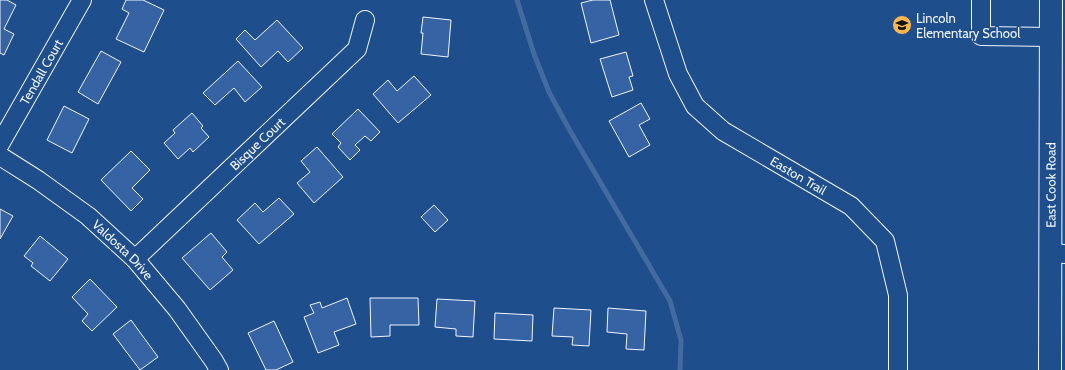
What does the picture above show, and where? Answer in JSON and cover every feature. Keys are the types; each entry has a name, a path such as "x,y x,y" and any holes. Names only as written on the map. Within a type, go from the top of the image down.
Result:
{"main road":[{"name":"East Cook Road","path":"1050,370 1058,253 1058,201 1051,37 1051,0"}],"street":[{"name":"Tendall Court","path":"0,144 82,0"},
{"name":"Easton Trail","path":"654,0 678,74 695,106 723,131 851,206 885,241 898,295 898,370"},
{"path":"981,0 981,36 1051,37"},
{"name":"Bisque Court","path":"135,259 357,49 364,20"},
{"name":"Valdosta Drive","path":"0,156 38,180 88,216 135,259 178,309 219,370"}],"building":[{"path":"0,0 7,0 16,5 4,29 14,34 4,55 0,53"},
{"path":"126,0 143,0 164,10 144,52 116,39 129,13 122,9"},
{"path":"593,0 610,0 619,35 591,43 581,3"},
{"path":"423,17 451,20 448,57 421,54"},
{"path":"277,20 303,48 288,62 278,51 261,67 236,39 245,30 255,40"},
{"path":"101,51 121,62 98,104 78,92"},
{"path":"626,52 633,76 629,77 633,90 612,97 600,59"},
{"path":"238,61 262,87 245,102 234,88 215,105 203,93"},
{"path":"414,76 431,95 398,123 373,94 388,80 397,91"},
{"path":"641,103 650,119 639,125 650,145 629,157 609,121"},
{"path":"64,106 89,119 72,153 47,140"},
{"path":"358,109 380,132 371,141 365,136 355,145 360,150 350,160 338,147 341,143 332,134"},
{"path":"192,113 203,126 201,128 209,137 193,152 190,148 178,159 164,143 175,133 173,130"},
{"path":"317,147 343,177 314,203 297,183 310,172 301,161"},
{"path":"131,151 150,170 132,188 143,199 131,211 101,180"},
{"path":"279,198 294,214 259,244 237,220 255,203 263,212"},
{"path":"434,205 448,220 435,232 421,217"},
{"path":"0,209 13,216 0,239"},
{"path":"211,233 227,252 222,257 233,270 210,290 182,258"},
{"path":"40,236 68,259 50,281 31,266 33,263 24,256"},
{"path":"90,279 117,307 92,331 82,321 88,314 72,297"},
{"path":"347,298 356,324 334,332 339,345 318,353 304,317 314,313 310,305 320,302 322,308"},
{"path":"370,298 418,298 419,325 390,325 390,336 371,337"},
{"path":"437,299 475,301 473,337 456,336 456,329 435,327"},
{"path":"554,308 591,310 589,346 572,345 573,337 552,336"},
{"path":"608,308 646,311 644,350 626,349 627,334 607,332"},
{"path":"495,313 533,315 532,341 494,339"},
{"path":"131,320 158,357 140,370 113,334"},
{"path":"274,321 293,362 276,370 266,370 248,333"}],"waterway":[{"path":"517,0 534,54 549,92 569,129 670,301 681,340 680,370"}],"place":[{"name":"Lincoln Elementary School","path":"902,25"}]}
